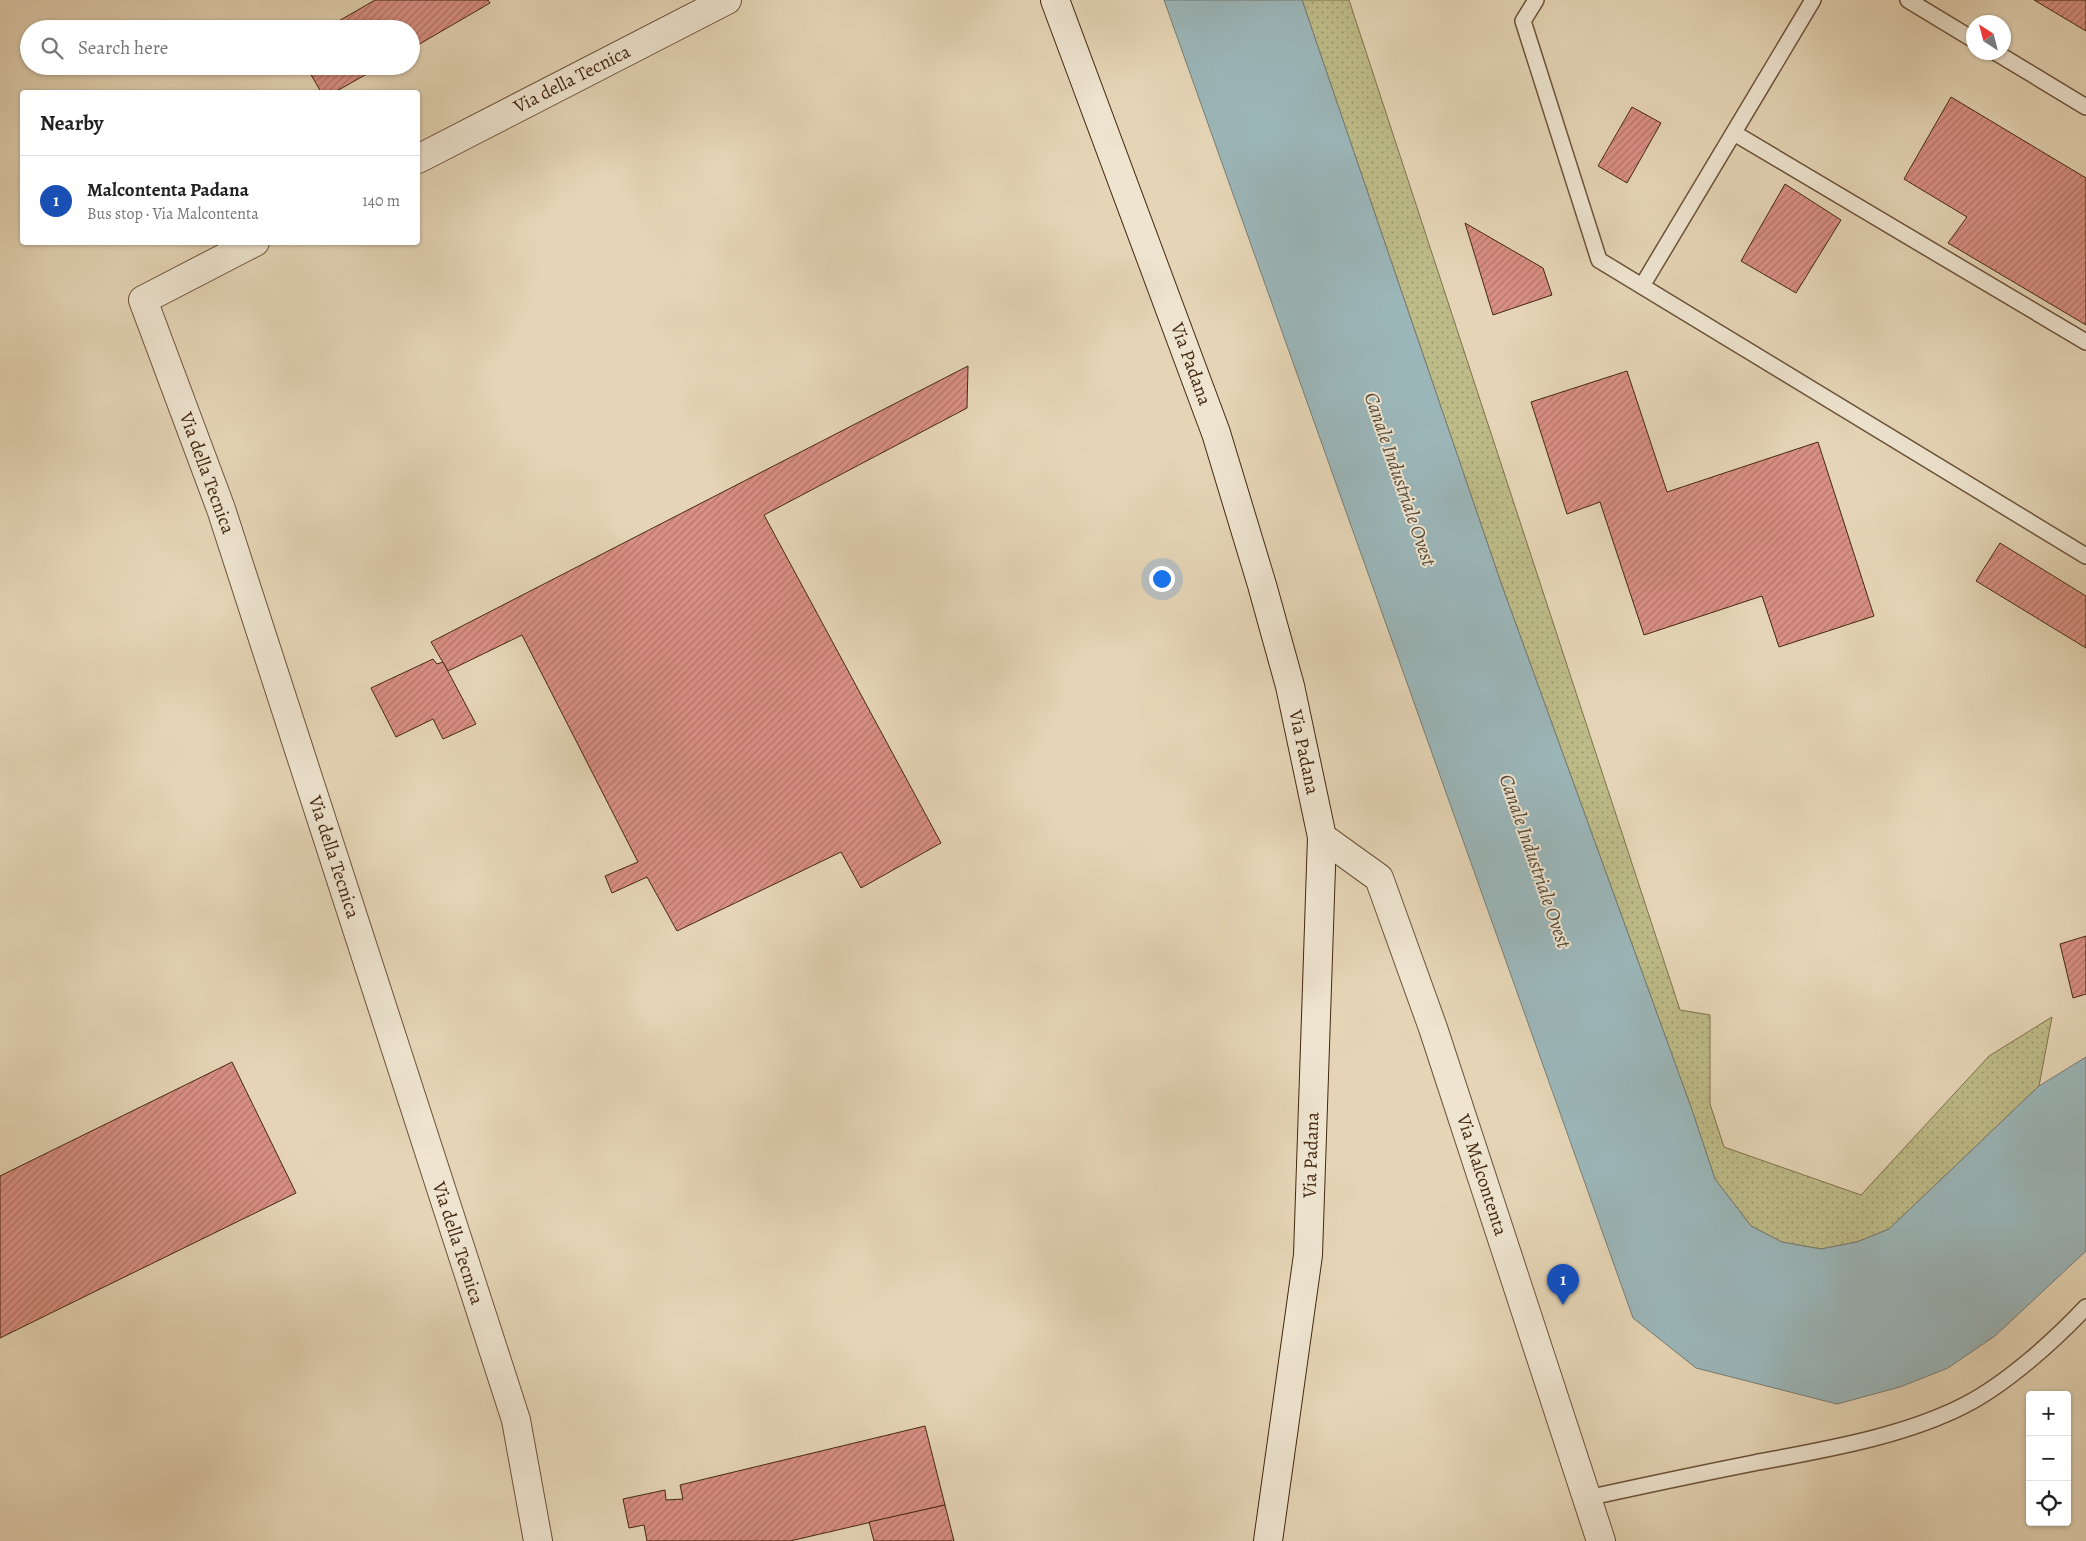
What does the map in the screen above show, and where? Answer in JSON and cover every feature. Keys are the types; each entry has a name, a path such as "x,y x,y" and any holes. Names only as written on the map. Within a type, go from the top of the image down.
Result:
{"street":[{"name":"Via della Tecnica","path":"420,158 726,0"},
{"name":"Via Padana","path":"1055,0 1216,433 1290,686 1322,837 1308,1255 1268,1541"},
{"name":"Via della Tecnica","path":"249,245 143,300 221,508 513,1410 538,1541"},
{"name":"Via Malcontenta","path":"1322,837 1379,878 1446,1065 1601,1541"}],"lane":[{"path":"1536,0 1523,21 1599,260 2086,556"},
{"path":"1642,286 1814,0"},
{"path":"1908,0 1966,35"},
{"path":"2008,60 2086,107"},
{"path":"1734,133 2086,342"},
{"path":"1587,1498 1681,1477 1816,1451 1921,1424 1965,1404 1992,1388 2036,1353 2086,1307"}],"shaded area":[{"path":"1302,0 1349,0 1680,1010 1710,1015 1710,1104 1724,1147 1861,1195 1989,1056 2052,1017 2039,1086 1889,1229 1857,1242 1821,1249 1782,1242 1751,1226 1715,1179 1692,1110 1501,583"}],"water":[{"name":"Canale Industriale Ovest","path":"1164,0 1302,0 1501,583 1692,1110 1715,1179 1751,1226 1782,1242 1821,1249 1857,1242 1889,1229 2039,1086 2086,1057 2086,1251 1995,1336 1948,1368 1900,1387 1837,1404 1696,1368 1633,1318"}],"building":[{"path":"375,0 488,0 490,3 420,44 420,20 341,20"},
{"path":"2034,0 2086,0 2086,31"},
{"path":"311,75 365,75 339,90 320,90"},
{"path":"1951,97 2086,178 2086,325 1948,243 1967,217 1904,179"},
{"path":"1632,107 1661,123 1627,183 1598,166"},
{"path":"1785,184 1841,220 1796,293 1741,261"},
{"path":"1465,223 1543,268 1552,295 1493,315"},
{"path":"968,366 967,408 764,515 941,843 861,888 841,852 677,931 647,877 612,893 605,876 638,862 522,635 448,671 431,642"},
{"path":"1627,371 1667,492 1818,442 1874,616 1779,647 1762,596 1644,635 1600,502 1567,514 1531,402"},
{"path":"2000,543 2086,596 2086,648 1976,581"},
{"path":"433,659 437,664 443,662 476,724 443,739 433,719 396,737 371,688"},
{"path":"2086,936 2086,994 2073,998 2060,944"},
{"path":"232,1062 296,1193 0,1338 0,1176"},
{"path":"925,1426 945,1505 790,1541 647,1541 644,1525 629,1528 623,1499 665,1490 666,1500 683,1499 680,1485"},
{"path":"945,1505 954,1541 874,1541 869,1522"}],"place":[{"name":"Malcontenta Padana","path":"1563,1305"}]}
